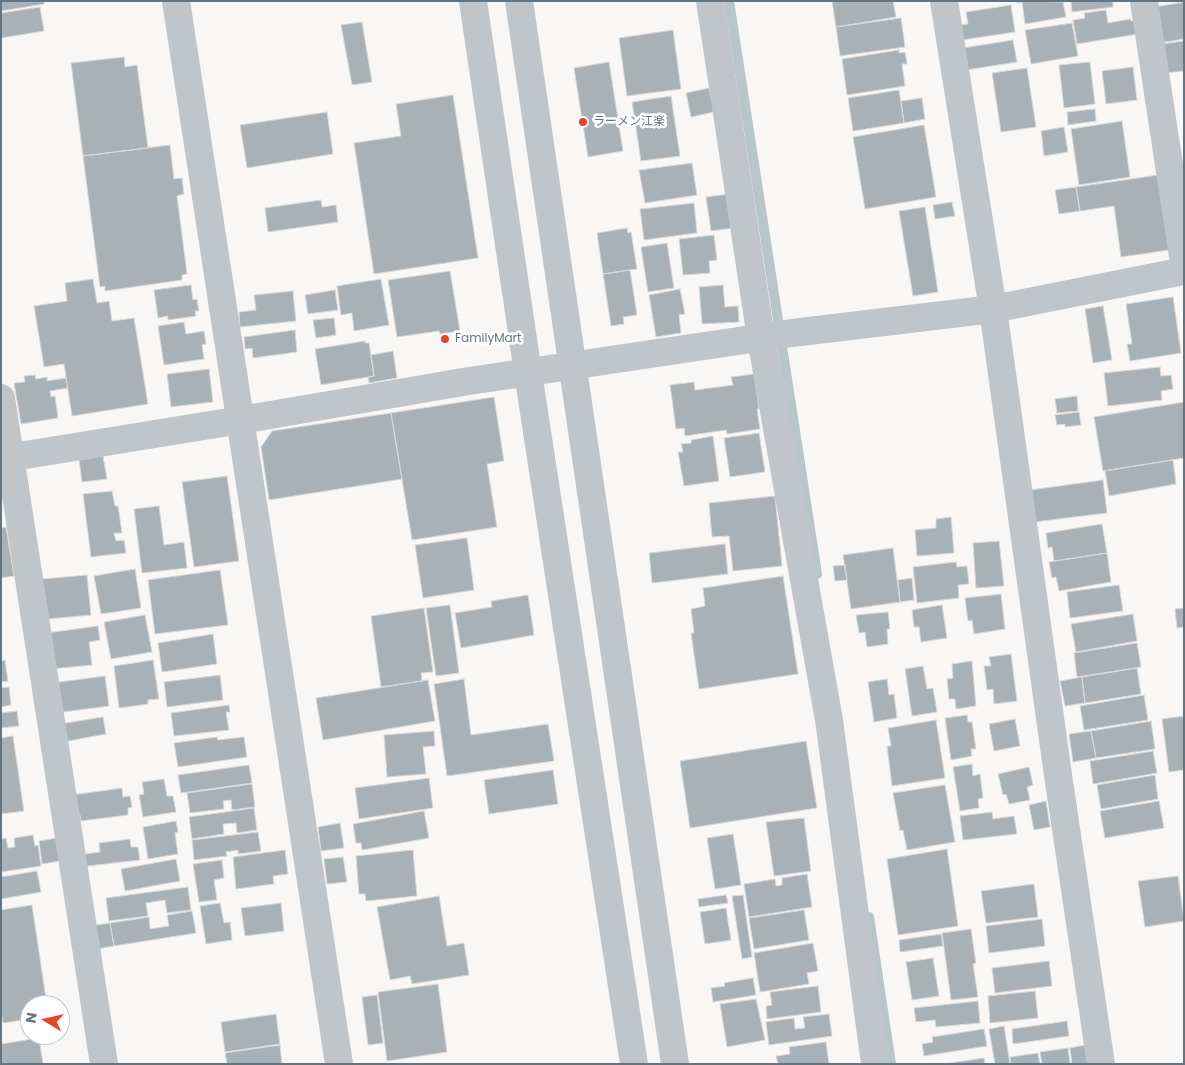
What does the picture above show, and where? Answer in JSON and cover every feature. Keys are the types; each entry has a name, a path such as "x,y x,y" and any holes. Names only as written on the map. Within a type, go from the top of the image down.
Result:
{"street":[{"path":"176,1 338,1064"},
{"path":"473,1 634,1064"},
{"path":"519,1 675,1064"},
{"path":"710,1 772,336 876,1064"},
{"path":"944,1 993,309 1058,775 1101,1064"},
{"path":"1144,1 1184,263"},
{"path":"6,458 469,381 772,336 993,309 1184,271"},
{"path":"1,398 6,458 104,1064"}],"building":[{"path":"1,1 44,1 44,4 1,11"},
{"path":"832,1 893,1 896,17 836,27"},
{"path":"1017,1 1063,2 1066,17 1025,24 1022,2 1017,3"},
{"path":"1071,1 1113,1 1113,7 1072,12"},
{"path":"1184,2 1184,39 1160,43 1155,7"},
{"path":"1011,5 1015,32 962,40 960,25 968,24 966,12"},
{"path":"40,7 44,31 1,38 1,13"},
{"path":"1106,10 1108,23 1130,19 1131,21 1136,20 1138,34 1077,44 1073,20 1085,18 1084,13"},
{"path":"901,18 905,47 840,56 836,27"},
{"path":"362,22 372,82 352,85 341,25"},
{"path":"1072,23 1078,56 1031,64 1025,30"},
{"path":"673,30 681,89 627,96 619,38"},
{"path":"1013,40 1017,62 966,70 963,48"},
{"path":"1184,41 1184,71 1166,73 1162,44"},
{"path":"899,50 899,53 905,52 907,64 902,64 905,86 847,95 842,59"},
{"path":"124,57 125,67 137,65 148,148 83,156 71,63"},
{"path":"609,62 623,151 588,157 574,68"},
{"path":"1090,62 1095,104 1064,108 1059,65"},
{"path":"1133,67 1137,100 1106,104 1102,71"},
{"path":"1027,68 1036,127 1001,132 992,73"},
{"path":"709,88 714,112 691,117 686,93"},
{"path":"899,90 904,123 853,131 848,98"},
{"path":"453,95 478,258 374,274 354,143 401,136 396,104"},
{"path":"671,96 680,156 641,161 632,102"},
{"path":"922,98 925,119 904,123 901,101"},
{"path":"1095,109 1096,121 1068,125 1067,112"},
{"path":"327,112 333,154 247,168 240,125"},
{"path":"1122,121 1130,177 1079,185 1071,129"},
{"path":"924,125 936,197 865,209 853,137"},
{"path":"1064,127 1068,152 1044,156 1041,131"},
{"path":"170,145 174,179 182,178 184,194 177,196 187,274 182,275 182,280 105,291 105,286 100,287 83,156"},
{"path":"692,163 697,195 645,203 639,170"},
{"path":"1158,175 1169,250 1121,257 1114,206 1080,211 1076,187"},
{"path":"1076,187 1080,211 1059,214 1055,190"},
{"path":"729,194 734,228 711,231 706,197"},
{"path":"321,200 322,207 336,205 338,222 268,232 265,208"},
{"path":"952,202 955,216 935,219 933,205"},
{"path":"694,203 697,233 644,240 640,209"},
{"path":"925,207 938,292 913,296 899,211"},
{"path":"627,228 628,233 631,232 637,269 603,274 597,233"},
{"path":"714,235 717,260 709,261 710,273 683,275 679,239"},
{"path":"667,243 674,288 648,292 641,247"},
{"path":"630,270 637,315 623,317 624,324 611,326 603,274"},
{"path":"450,271 460,331 440,334 439,331 397,337 388,280"},
{"path":"93,279 97,303 109,301 112,321 134,318 148,404 72,416 64,364 44,367 34,306 67,301 65,283"},
{"path":"381,279 389,325 354,331 352,313 341,315 337,286"},
{"path":"191,285 193,300 197,299 199,311 195,311 196,316 168,320 168,316 158,318 154,290"},
{"path":"723,285 725,307 738,306 739,322 702,324 699,287"},
{"path":"680,289 685,314 679,315 681,333 656,337 649,295"},
{"path":"335,290 338,310 308,314 305,295"},
{"path":"293,291 296,321 240,327 239,312 256,310 254,295"},
{"path":"1173,297 1181,353 1130,361 1127,344 1132,344 1126,304"},
{"path":"1103,306 1112,360 1093,363 1085,309"},
{"path":"334,318 336,335 316,338 313,320"},
{"path":"184,322 186,334 204,331 206,344 202,345 204,359 164,365 158,326"},
{"path":"295,330 297,352 253,358 252,348 245,349 244,337"},
{"path":"365,341 365,343 369,343 374,376 321,385 315,349"},
{"path":"393,351 397,378 369,383 368,377 374,376 371,355"},
{"path":"1160,367 1161,376 1171,375 1173,389 1161,391 1162,400 1108,406 1104,373"},
{"path":"209,369 213,402 171,407 167,374"},
{"path":"754,374 760,429 727,434 726,430 685,436 684,428 676,429 670,385 694,382 695,390 733,385 731,377"},
{"path":"35,375 36,379 47,377 47,381 66,378 68,388 50,391 51,397 55,396 58,418 21,424 14,383 25,382 24,376"},
{"path":"1077,396 1078,411 1057,413 1055,399"},
{"path":"494,397 504,461 487,464 497,527 412,540 391,413"},
{"path":"1184,402 1184,458 1103,471 1094,417"},
{"path":"1079,412 1081,425 1065,427 1065,424 1057,425 1055,415"},
{"path":"391,413 402,479 269,500 261,447 272,431"},
{"path":"759,433 765,472 730,477 724,438"},
{"path":"713,436 719,481 684,486 678,452 683,452 681,444"},
{"path":"103,456 107,479 82,482 79,460"},
{"path":"1173,460 1176,484 1109,496 1105,471"},
{"path":"227,476 239,561 194,567 182,482"},
{"path":"1103,480 1107,513 1034,522 1030,490"},
{"path":"112,491 115,506 118,506 122,533 114,533 116,541 124,540 126,553 91,557 83,494"},
{"path":"775,496 782,566 733,571 729,536 712,537 709,503"},
{"path":"159,506 164,545 184,542 187,568 142,573 134,509"},
{"path":"951,517 954,553 917,556 915,530 936,528 936,519"},
{"path":"1102,524 1107,553 1054,561 1052,547 1048,548 1046,533"},
{"path":"6,527 14,576 1,578 1,528"},
{"path":"467,538 474,590 423,598 415,545"},
{"path":"999,541 1004,586 976,588 973,543"},
{"path":"725,544 728,574 652,583 649,553"},
{"path":"893,548 900,602 851,609 843,555"},
{"path":"1107,553 1111,582 1059,591 1056,577 1052,578 1049,562"},
{"path":"956,562 957,567 967,566 969,584 958,585 959,598 917,603 913,567"},
{"path":"845,565 847,580 835,581 833,566"},
{"path":"135,569 141,608 101,614 94,576"},
{"path":"220,570 228,625 155,634 148,580"},
{"path":"87,575 91,615 48,619 42,579"},
{"path":"783,576 798,674 699,689 691,633 694,633 691,609 705,606 703,588"},
{"path":"912,578 914,600 900,602 898,580"},
{"path":"1119,585 1123,611 1070,618 1067,592"},
{"path":"1001,594 1005,629 974,634 972,620 968,621 965,598"},
{"path":"528,595 534,635 461,648 455,613 492,607 491,601"},
{"path":"450,605 459,673 436,676 426,608"},
{"path":"942,605 947,638 921,642 919,627 914,627 912,610"},
{"path":"424,608 433,672 421,673 422,681 381,687 371,616"},
{"path":"1184,608 1184,627 1177,628 1175,609"},
{"path":"888,612 890,629 887,629 888,644 867,647 865,632 859,633 856,615"},
{"path":"1133,614 1137,641 1076,652 1071,624"},
{"path":"145,615 152,652 111,659 104,622"},
{"path":"98,626 100,640 89,642 92,665 51,669 46,633"},
{"path":"213,634 217,664 162,672 158,643"},
{"path":"1137,643 1141,667 1077,677 1074,653"},
{"path":"1011,654 1017,701 994,704 993,689 987,690 984,666 991,666 989,657"},
{"path":"5,660 8,681 1,682 1,661"},
{"path":"153,660 159,699 148,700 148,704 119,708 114,666"},
{"path":"972,661 976,706 956,709 955,699 949,699 947,679 953,678 952,664"},
{"path":"923,666 927,689 933,688 937,712 912,716 905,669"},
{"path":"1137,668 1141,694 1085,703 1082,677"},
{"path":"220,675 223,700 167,707 164,682"},
{"path":"105,676 109,706 56,713 52,683"},
{"path":"1082,677 1085,703 1065,706 1060,681"},
{"path":"464,679 471,735 548,724 554,761 447,776 434,684"},
{"path":"887,679 889,695 894,694 897,718 874,722 868,682"},
{"path":"428,680 435,721 323,740 316,698"},
{"path":"9,687 11,705 1,707 1,688"},
{"path":"1144,695 1148,720 1084,730 1080,706"},
{"path":"229,705 230,712 226,712 229,730 174,736 171,713"},
{"path":"17,711 19,726 1,728 1,713"},
{"path":"967,715 968,722 972,722 976,749 971,749 972,756 951,760 945,718"},
{"path":"1184,716 1184,770 1169,772 1162,719"},
{"path":"103,717 106,734 63,742 60,724"},
{"path":"1015,719 1020,746 994,751 989,724"},
{"path":"936,720 945,778 892,786 887,746 891,746 888,728"},
{"path":"1151,721 1155,749 1096,758 1091,731"},
{"path":"434,731 435,746 423,747 426,774 387,777 384,735"},
{"path":"1091,731 1096,758 1073,762 1069,734"},
{"path":"13,736 24,811 1,814 1,738"},
{"path":"217,737 218,740 244,737 247,757 178,767 174,743"},
{"path":"806,741 817,808 690,828 680,761"},
{"path":"1153,751 1157,773 1093,784 1090,761"},
{"path":"972,764 973,776 980,774 983,798 978,799 979,808 960,811 953,767"},
{"path":"249,765 252,783 181,793 178,775"},
{"path":"1029,767 1033,785 1027,787 1030,800 1009,804 1006,794 1003,795 998,774"},
{"path":"553,770 558,804 489,814 484,780"},
{"path":"1155,775 1158,799 1101,809 1097,785"},
{"path":"429,778 433,808 359,819 355,788"},
{"path":"164,779 167,796 173,796 176,812 143,817 139,795 144,794 142,782"},
{"path":"252,784 255,807 232,810 231,800 223,801 224,809 190,813 187,793"},
{"path":"945,785 955,842 907,850 903,830 900,831 893,793"},
{"path":"122,788 123,797 130,796 132,807 128,808 128,815 81,821 80,815 75,816 72,795"},
{"path":"1046,801 1050,827 1034,830 1029,805"},
{"path":"1159,801 1164,828 1105,838 1100,811"},
{"path":"254,808 257,830 237,833 236,823 223,824 224,834 192,839 189,817"},
{"path":"424,811 429,838 362,850 361,843 356,843 353,824"},
{"path":"992,812 993,819 1014,816 1017,834 963,840 960,816"},
{"path":"804,818 811,871 774,876 766,822"},
{"path":"176,821 178,832 175,833 178,854 148,859 143,827"},
{"path":"340,823 344,848 321,851 318,827"},
{"path":"258,832 261,851 238,854 238,850 226,852 227,856 194,860 192,840"},
{"path":"733,834 741,885 715,889 707,838"},
{"path":"1,835 2,839 6,838 8,848 15,847 14,838 33,835 35,846 38,845 41,866 1,872"},
{"path":"57,838 60,861 42,864 39,841"},
{"path":"130,839 131,847 138,847 140,860 79,867 78,855 100,852 99,843"},
{"path":"947,849 958,926 898,935 887,859"},
{"path":"285,850 288,874 273,876 274,884 236,889 233,857"},
{"path":"413,850 417,896 366,901 365,894 359,894 356,856"},
{"path":"343,857 347,882 327,884 324,859"},
{"path":"176,859 180,881 125,891 121,869"},
{"path":"222,860 224,878 214,880 217,900 199,902 193,864"},
{"path":"37,871 41,892 1,899 1,877"},
{"path":"807,874 812,907 749,917 744,884 775,879 776,886 782,885 782,878"},
{"path":"1178,876 1184,921 1145,927 1138,881"},
{"path":"1034,884 1038,917 986,923 981,891"},
{"path":"188,887 191,910 167,913 165,900 146,903 148,916 109,921 106,898"},
{"path":"726,895 728,903 699,907 698,899"},
{"path":"743,895 752,957 742,959 732,896"},
{"path":"439,896 447,946 464,943 469,975 412,984 410,976 390,980 377,907"},
{"path":"220,903 224,923 230,922 232,940 206,944 200,906"},
{"path":"281,903 284,931 245,936 241,908"},
{"path":"32,905 46,995 20,995 20,1020 3,1023 1,1011 1,910"},
{"path":"726,908 731,940 705,944 700,912"},
{"path":"804,910 809,940 754,949 749,918"},
{"path":"192,911 196,933 114,946 110,923 149,917 150,929 169,926 167,915"},
{"path":"1042,919 1045,946 989,953 986,926"},
{"path":"110,923 114,946 92,950 89,926"},
{"path":"971,929 976,963 973,964 978,997 951,1000 942,933"},
{"path":"941,934 943,946 900,952 899,940"},
{"path":"813,943 818,971 807,973 809,984 760,992 754,953"},
{"path":"933,958 939,996 912,1000 906,962"},
{"path":"1049,961 1052,986 995,993 992,968"},
{"path":"753,978 756,995 713,1002 711,988 725,986 724,983"},
{"path":"438,984 447,1052 387,1061 378,992"},
{"path":"818,986 821,1012 767,1019 766,1006 772,1005 770,992"},
{"path":"1035,991 1038,1018 990,1023 988,996"},
{"path":"377,995 383,1043 368,1045 362,997"},
{"path":"756,999 765,1040 727,1047 720,1004"},
{"path":"978,1001 980,1023 936,1027 935,1020 916,1022 914,1008"},
{"path":"276,1014 280,1044 225,1052 221,1022"},
{"path":"829,1014 832,1036 769,1045 766,1022 794,1018 795,1029 805,1028 803,1017"},
{"path":"1067,1021 1069,1036 1013,1044 1012,1029"},
{"path":"1004,1026 1010,1064 995,1064 989,1029"},
{"path":"984,1029 987,1046 924,1056 922,1044 933,1042 932,1037"},
{"path":"20,1041 20,1045 40,1045 43,1064 1,1064 1,1044"},
{"path":"826,1042 829,1064 778,1064 776,1056 790,1054 789,1047"},
{"path":"280,1045 282,1064 227,1064 225,1053"},
{"path":"1085,1045 1088,1064 1072,1064 1070,1048"},
{"path":"1068,1048 1070,1064 1042,1064 1040,1052"},
{"path":"1038,1053 1040,1064 1011,1064 1010,1057"},
{"path":"984,1058 985,1064 943,1064"}],"waterway":[{"path":"729,1 817,574"},
{"path":"869,917 891,1064"}],"place":[{"name":"ラーメン江楽","path":"583,122"},
{"name":"FamilyMart","path":"445,339"}]}
